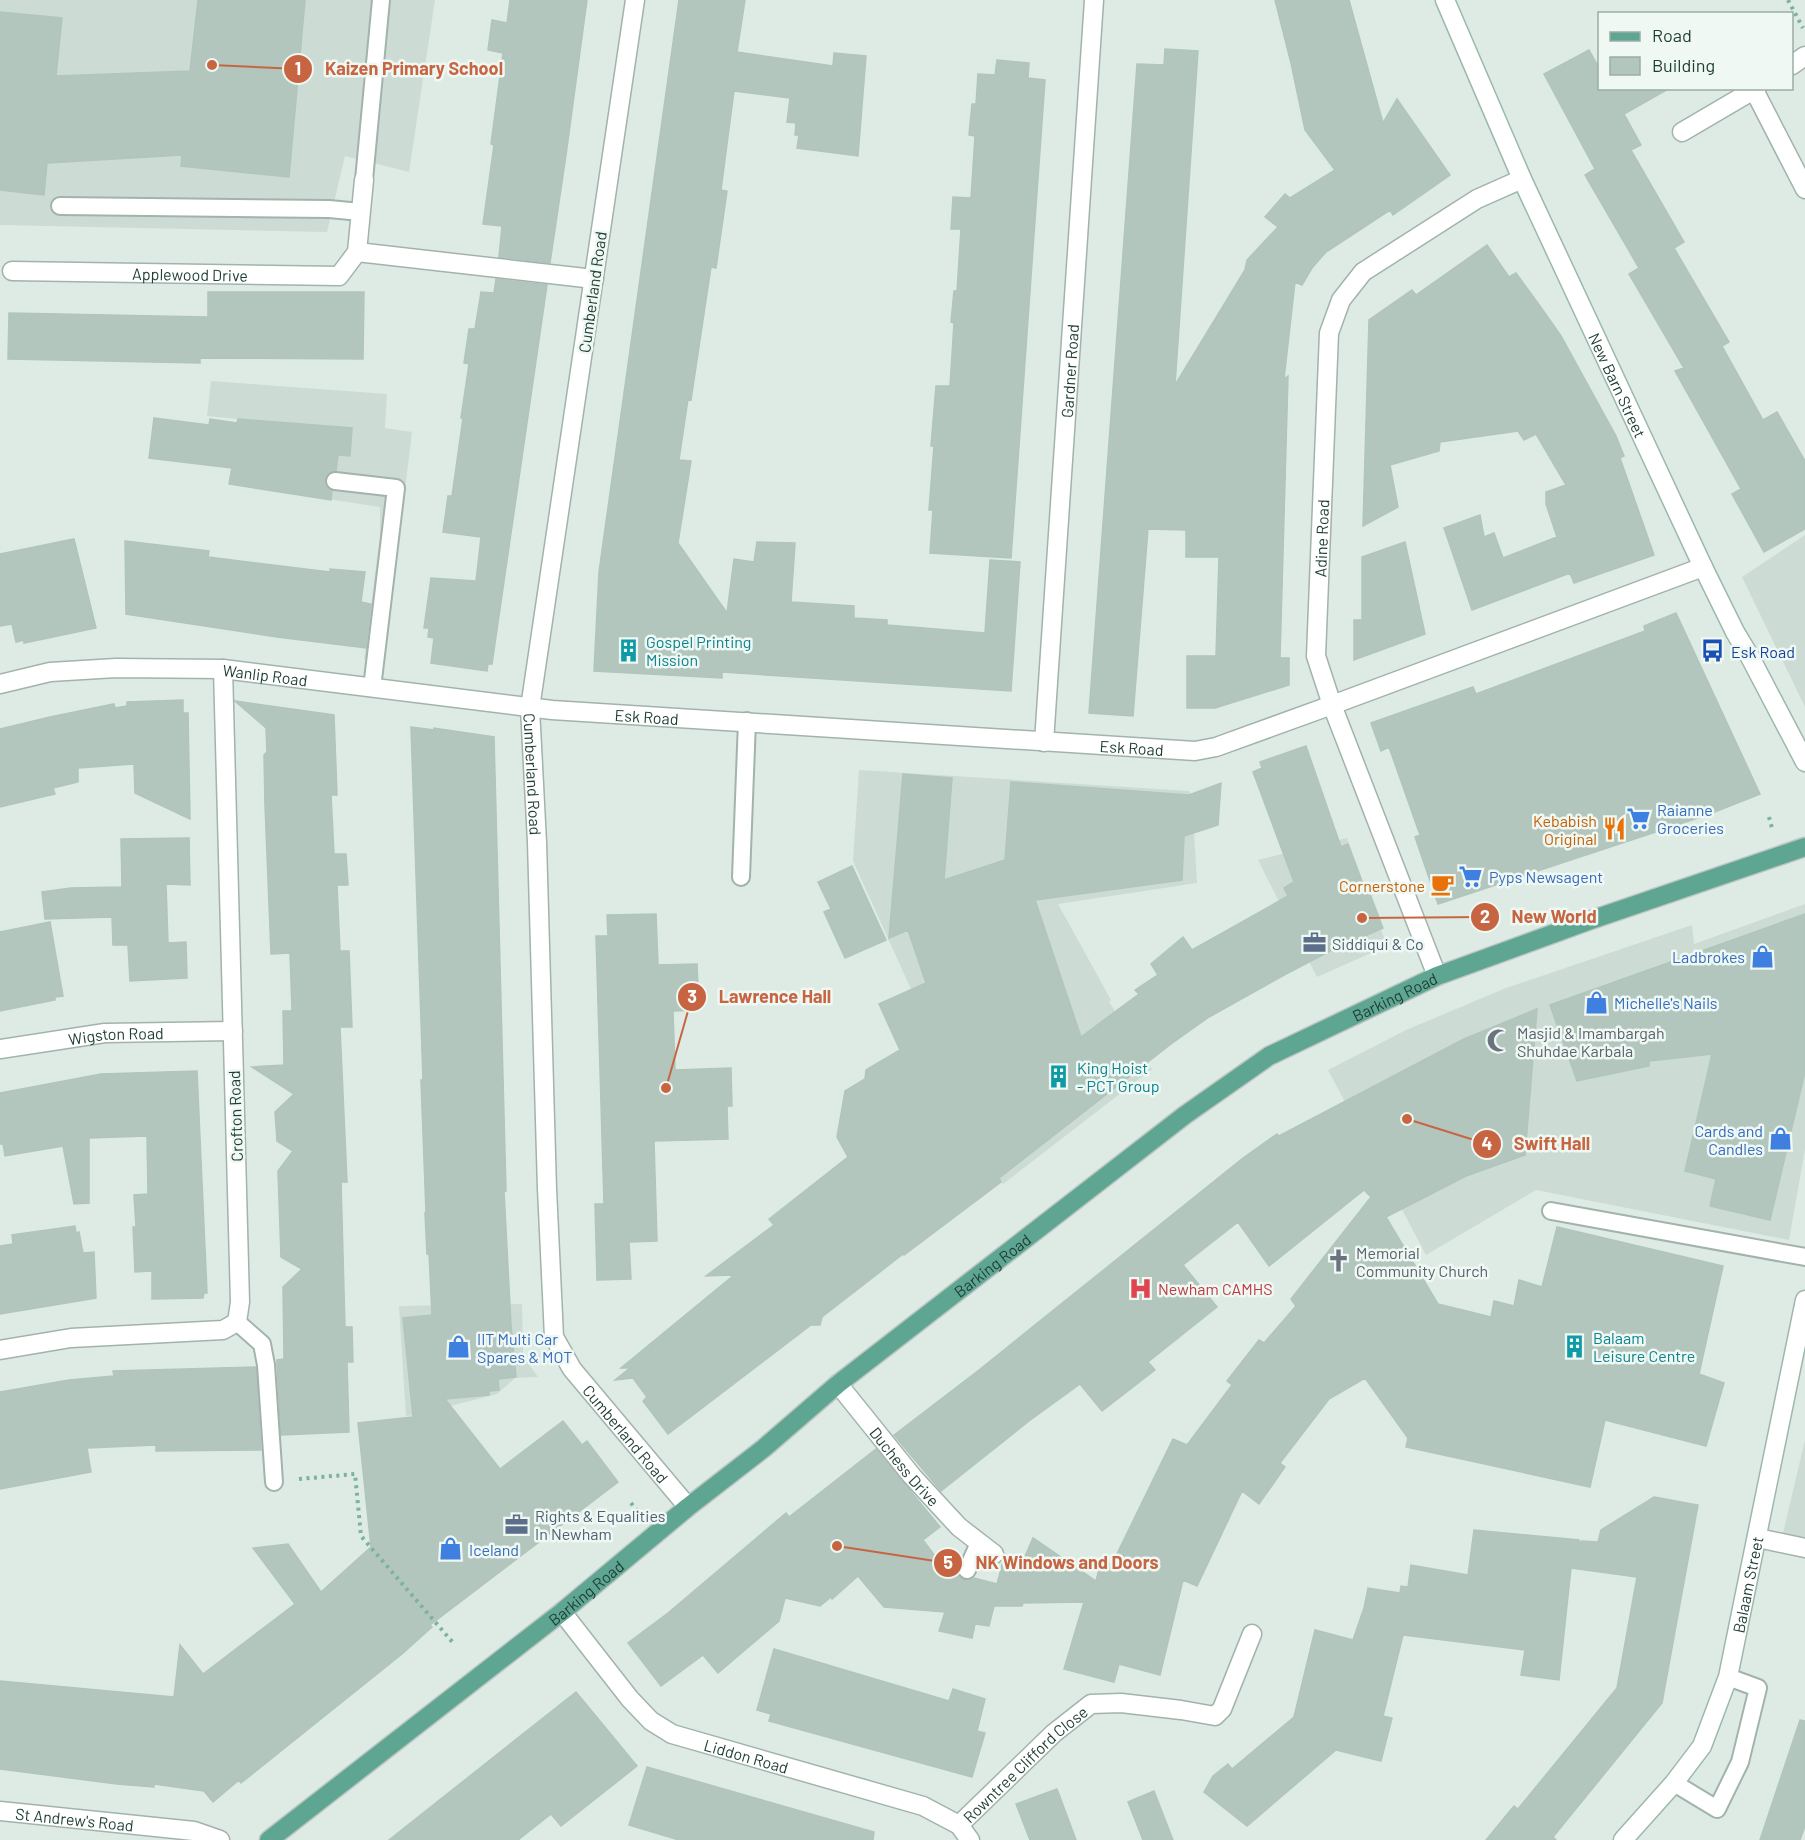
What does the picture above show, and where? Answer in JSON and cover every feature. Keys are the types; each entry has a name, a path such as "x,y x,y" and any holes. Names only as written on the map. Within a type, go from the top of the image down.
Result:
{"main road":[{"name":"Barking Road","path":"269,1840 562,1612 688,1507 764,1448 838,1384 1185,1115 1269,1056 1437,976 1588,921 1805,847"}],"street":[{"name":"Cumberland Road","path":"635,0 530,708 537,842 546,1189 554,1337 572,1369 688,1507"},
{"name":"Gardner Road","path":"1044,742 1094,0"},
{"name":"New Barn Street","path":"1444,0 1522,179 1703,567 1805,762"},
{"path":"1682,132 1754,90"},
{"path":"1756,90 1805,189"},
{"name":"Adine Road","path":"1437,976 1332,705 1316,656 1329,333 1341,300 1363,272 1477,198 1522,179"},
{"path":"364,180 357,252 594,279"},
{"name":"Applewood Drive","path":"12,271 339,276 357,252"},
{"name":"Esk Road","path":"530,708 1195,751 1216,747 1332,705 1703,567"},
{"name":"Wanlip Road","path":"0,684 50,672 116,668 223,669 530,708"},
{"name":"Crofton Road","path":"223,669 240,1302 237,1322"},
{"name":"Wigston Road","path":"0,1049 105,1033 232,1031"},
{"name":"Balaam Street","path":"1623,1840 1674,1783 1702,1746 1728,1677 1805,1300"},
{"path":"0,1350 71,1338 223,1330 237,1322"},
{"name":"Duchess Drive","path":"838,1384 912,1476 959,1527 994,1554"},
{"path":"1758,1538 1805,1548"},
{"name":"Liddon Road","path":"562,1612 630,1699 651,1721 672,1734 923,1806 964,1833"},
{"name":"Rowntree Clifford Close","path":"964,1833 1054,1733 1091,1704 1121,1703 1215,1716 1222,1708 1252,1634"},
{"name":"St Andrew's Road","path":"0,1810 194,1831 220,1840"}],"lane":[{"path":"364,180 381,0"},
{"path":"60,206 328,209 361,212"},
{"path":"335,481 396,488 372,688"},
{"path":"741,877 747,721"},
{"path":"1551,1211 1805,1257"},
{"path":"237,1322 262,1344 266,1365 274,1482"},
{"path":"967,1570 979,1543"},
{"path":"1674,1783 1717,1809 1740,1762 1758,1688 1728,1677"}],"path":[{"path":"1788,0 1805,32"},
{"path":"1769,817 1772,828"},
{"path":"274,1482 355,1474 361,1536 455,1645"},
{"path":"631,1503 639,1512"}],"shaded area":[{"path":"0,0 435,0 409,172 345,156 327,232 0,225"},
{"path":"211,381 387,394 385,428 412,432 384,663 364,659 380,536 380,507 229,484 238,419 207,416"},
{"path":"1805,535 1805,707 1742,577"},
{"path":"859,770 1189,791 1192,796 1197,883 1058,904 1111,1000 1109,1002 1152,1069 1003,1184 992,1168 853,861"},
{"path":"1347,838 1387,946 1317,977 1258,860"},
{"path":"1805,904 1805,1149 1789,1240 1536,1190 1426,1255 1328,1070 1406,1030 1506,988 1692,925 1694,944"},
{"name":"IIT Multi Car Spares & MOT","path":"522,1304 523,1356 538,1377 515,1378 497,1394 406,1416 399,1306"},
{"path":"1805,1440 1805,1539 1783,1533"}],"building":[{"path":"198,0 305,0 289,177 181,166 182,155 47,163 44,195 0,190 0,12 62,18 56,76 190,71"},
{"path":"510,0 587,0 550,263 499,257 502,226 483,224 503,53 488,50 492,20 507,23"},
{"path":"679,0 745,0 737,52 833,66 834,53 866,56 858,156 797,148 799,135 795,135 796,123 787,122 790,98 734,91 721,190 727,191 716,268 711,267 691,400 688,399 679,460 691,461 678,543 727,613 734,559 754,562 757,542 795,543 791,602 854,606 854,618 887,620 887,625 985,633 990,560 1020,562 1011,691 722,672 722,678 594,671 599,572"},
{"path":"1275,0 1349,0 1383,123 1397,99 1450,175 1393,215 1390,210 1326,252 1312,268 1302,285 1295,282 1284,379 1288,376 1280,658 1289,658 1289,685 1215,708 1187,708 1187,656 1216,656 1219,557 1186,557 1186,530 1148,529 1133,716 1089,713 1137,64 1164,65 1165,49 1198,51 1175,385 1245,270 1247,260 1278,227 1265,217 1285,194 1290,198 1335,170 1305,130"},
{"path":"1589,50 1598,66 1598,90 1666,90 1624,114 1641,145 1631,150 1684,242 1674,248 1729,342 1722,346 1763,420 1777,412 1805,461 1805,529 1764,552 1732,494 1741,489 1675,371 1684,368 1629,274 1639,268 1585,175 1595,169 1544,74"},
{"path":"997,60 1029,63 1028,78 1045,80 1011,558 930,553 933,510 929,510 934,446 931,446 936,386 950,386 954,323 951,322 954,291 957,291 961,229 951,229 953,197 971,198 975,136 969,135 972,104 976,104 978,74 995,75"},
{"path":"1487,245 1509,277 1516,273 1561,336 1616,436 1624,456 1620,458 1654,555 1574,583 1570,573 1472,610 1444,528 1480,515 1484,537 1494,533 1503,558 1557,537 1546,504 1546,492 1566,485 1536,434 1524,440 1518,431 1440,442 1439,451 1390,465 1398,507 1363,526 1369,320 1412,290 1416,295"},
{"path":"496,279 547,285 492,664 488,664 487,671 431,663 434,638 428,637 429,628 424,628 431,578 476,581 481,537 443,532 448,496 452,496 463,418 461,418 469,364 464,363 469,329 475,329 481,292 494,293"},
{"path":"208,292 364,292 363,359 200,358 200,363 8,359 9,313 208,317"},
{"path":"154,418 209,425 210,419 237,423 238,419 352,428 350,456 338,455 336,471 326,475 325,485 332,491 331,500 229,484 232,468 149,458"},
{"path":"74,539 96,628 24,643 24,640 16,642 12,624 0,626 0,554"},
{"path":"125,541 209,551 208,557 330,572 330,569 365,572 361,602 371,604 366,648 126,614"},
{"path":"1405,542 1425,634 1354,660 1354,620 1362,620 1362,557"},
{"path":"1676,613 1760,794 1707,815 1438,904 1415,837 1420,835 1389,747 1381,751 1371,723 1473,687 1476,694 1645,631 1644,626"},
{"path":"183,700 183,713 188,713 190,819 135,793 134,764 78,768 78,782 53,788 55,794 0,807 0,729 114,704 115,708 127,706 127,702"},
{"path":"235,701 334,715 337,795 331,795 334,854 346,854 348,885 337,885 340,951 349,951 352,1027 340,1027 347,1182 341,1182 345,1327 352,1327 353,1362 347,1362 349,1432 281,1435 277,1360 284,1359 283,1287 302,1269 281,1257 278,1171 293,1151 277,1141 275,1112 294,1094 252,1067 284,1065 283,1011 292,1011 290,953 271,954 265,805 266,728"},
{"path":"411,727 494,737 506,1191 504,1191 516,1377 498,1379 499,1390 489,1391 489,1395 445,1399 500,1469 563,1421 582,1445 587,1441 618,1482 430,1625 432,1627 402,1654 241,1783 239,1780 213,1802 204,1791 154,1784 154,1787 117,1784 0,1769 0,1681 174,1697 180,1645 203,1674 295,1604 253,1548 288,1544 321,1592 371,1547 358,1423 413,1417 403,1318 432,1315 425,1213 421,1080 423,1080"},
{"path":"1306,746 1341,847 1348,844 1383,928 1332,950 1209,1017 999,1178 1001,1182 822,1317 820,1325 811,1325 668,1434 643,1401 647,1397 633,1378 615,1380 630,1368 621,1368 734,1275 706,1276 774,1225 769,1219 848,1157 837,1137 845,1091 865,1079 866,1070 900,1050 879,1004 926,983 908,930 889,938 903,774 952,778 944,880 1005,860 1011,782 1189,795 1221,783 1218,825 1184,836 1182,880 1035,900 1081,1037 1139,994 1135,990 1158,975 1151,964 1183,937 1192,950 1288,896 1284,888 1294,882 1253,772 1262,768 1260,762"},
{"path":"189,838 190,885 166,884 168,943 186,942 187,978 130,981 128,945 113,945 112,917 45,919 42,892 71,888 122,887 121,839"},
{"path":"852,866 886,940 845,958 824,912 831,909 818,882"},
{"path":"656,914 658,965 697,964 699,1010 673,1011 675,1070 731,1068 732,1106 727,1106 728,1139 654,1141 657,1241 629,1242 631,1279 597,1280 595,1204 604,1204 596,936 608,936 607,915"},
{"path":"1805,914 1805,1072 1770,1220 1710,1206 1716,1179 1685,1171 1712,1054 1649,1061 1649,1066 1577,1081 1550,1005"},
{"path":"50,922 63,996 55,997 55,1000 0,1011 0,932"},
{"path":"1537,1009 1525,1155 1466,1176 1386,1217 1438,1304 1491,1317 1494,1301 1514,1306 1519,1280 1542,1287 1557,1227 1723,1266 1699,1374 1724,1383 1706,1446 1605,1420 1590,1487 1406,1447 1408,1438 1365,1378 1329,1399 1280,1463 1285,1467 1259,1504 1242,1491 1197,1586 1183,1580 1160,1675 1119,1664 1114,1682 1064,1669 1084,1602 994,1606 989,1626 975,1624 972,1638 939,1631 945,1612 884,1607 858,1576 832,1599 831,1597 820,1606 785,1598 779,1621 718,1673 703,1655 661,1686 628,1643 668,1613 786,1513 789,1517 876,1449 940,1527 923,1540 947,1572 958,1574 963,1580 974,1578 997,1584 1005,1554 1023,1561 1033,1538 1096,1581 1101,1561 1112,1564 1173,1439 1187,1445 1232,1385 1227,1381 1259,1340 1264,1343 1296,1306 1291,1299 1371,1197 1364,1190 1269,1266 1238,1222 1183,1265 1217,1307 1148,1362 1155,1370 1102,1411 1080,1384 941,1491 894,1435 979,1370 1243,1158 1277,1134 1279,1136 1464,1039"},
{"path":"197,1071 207,1293 204,1293 203,1298 152,1299 152,1271 135,1272 133,1227 136,1227 134,1195 148,1194 147,1136 89,1138 89,1203 74,1204 63,1146 5,1156 3,1144 0,1144 0,1093 101,1074"},
{"path":"75,1226 76,1233 79,1232 83,1253 94,1252 96,1298 0,1314 0,1246 13,1244 12,1235"},
{"path":"256,1367 261,1450 156,1451 156,1445 87,1448 91,1472 0,1489 0,1392 69,1380 114,1376 113,1371"},
{"path":"1654,1497 1698,1505 1662,1703 1553,1837 1556,1840 1486,1840 1514,1806 1518,1809 1617,1688 1637,1577 1571,1568 1559,1680 1521,1675 1525,1650 1403,1635 1383,1716 1392,1718 1381,1761 1336,1750 1247,1826 1204,1792 1213,1776 1228,1764 1232,1769 1294,1717 1315,1630 1353,1640 1368,1588 1400,1593 1401,1586 1408,1587 1411,1565 1468,1575 1474,1530 1579,1540 1578,1543 1598,1542 1601,1530"},
{"path":"774,1649 949,1701 953,1689 985,1699 977,1731 985,1733 972,1777 769,1721 771,1714 757,1710"},
{"path":"576,1692 637,1766 561,1826 551,1814 518,1840 389,1840"},
{"path":"1800,1720 1805,1721 1805,1826 1800,1840 1760,1840"},
{"path":"647,1767 874,1832 873,1840 679,1840 629,1825"},
{"path":"1057,1789 1076,1840 1030,1840 1016,1804"},
{"path":"1154,1791 1173,1840 1143,1840 1128,1802"}],"place":[{"name":"Kaizen Primary School","path":"212,65"},
{"name":"Gospel Printing Mission","path":"628,650"},
{"name":"Esk Road","path":"1713,651"},
{"name":"Raianne Groceries","path":"1639,818"},
{"name":"Kebabish Original","path":"1615,829"},
{"name":"Pyps Newsagent","path":"1471,876"},
{"name":"Cornerstone","path":"1443,885"},
{"name":"New World","path":"1362,918"},
{"name":"Siddiqui & Co","path":"1314,943"},
{"name":"Ladbrokes","path":"1763,956"},
{"name":"Michelle's Nails","path":"1596,1002"},
{"name":"Masjid & Imambargah Shuhdae Karbala","path":"1499,1041"},
{"name":"King Hoist - PCT Group","path":"1059,1076"},
{"name":"Lawrence Hall","path":"666,1088"},
{"name":"Swift Hall","path":"1407,1119"},
{"name":"Cards and Candles","path":"1781,1139"},
{"name":"Memorial Community Church","path":"1338,1261"},
{"name":"Newham CAMHS","path":"1140,1288"},
{"name":"Balaam Leisure Centre","path":"1575,1346"},
{"name":"IIT Multi Car Spares & MOT","path":"459,1347"},
{"name":"Rights & Equalities In Newham","path":"517,1524"},
{"name":"NK Windows and Doors","path":"837,1546"},
{"name":"Iceland","path":"451,1549"}]}
